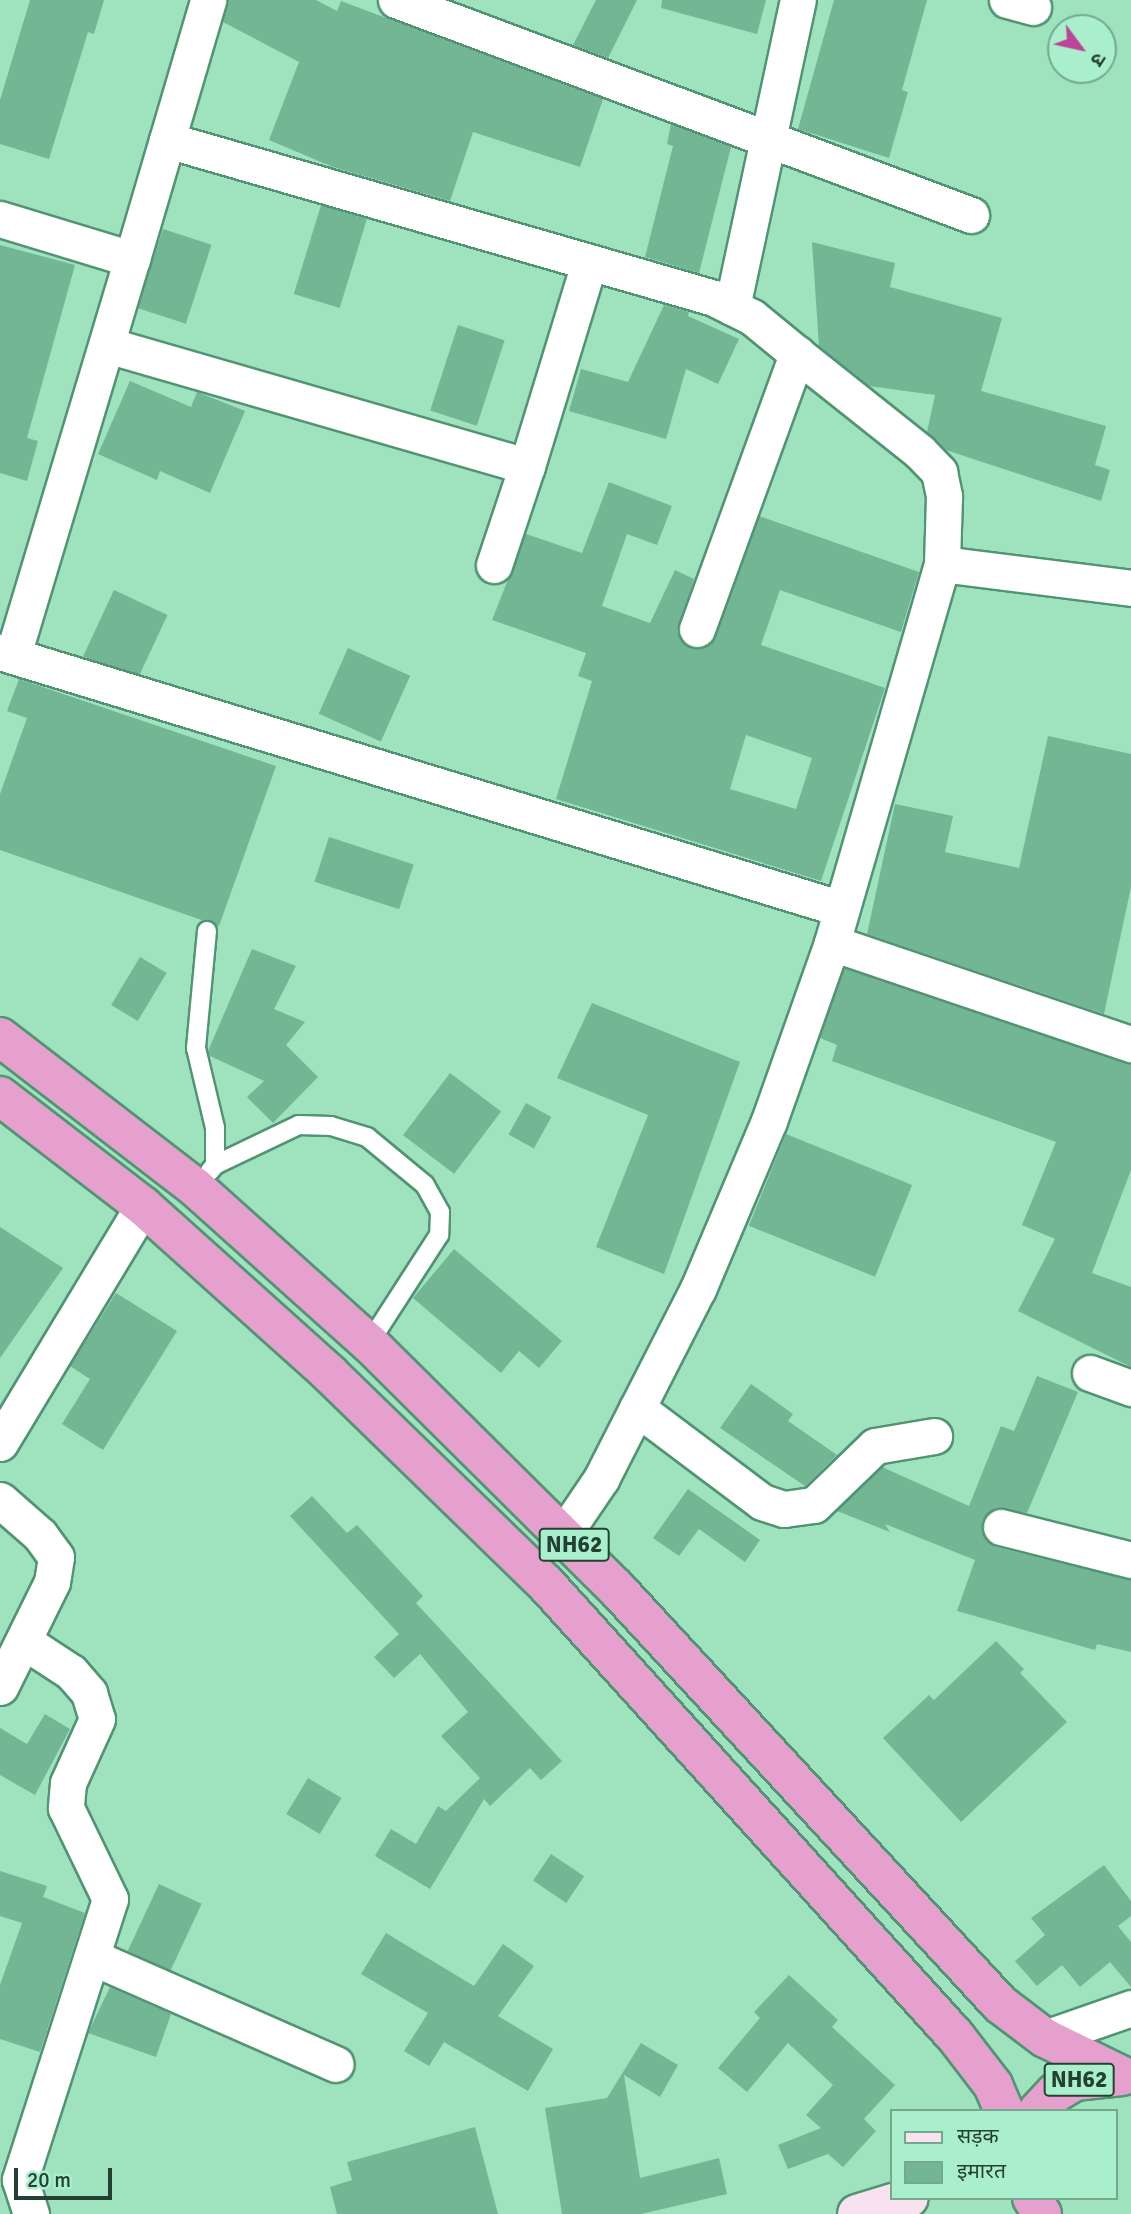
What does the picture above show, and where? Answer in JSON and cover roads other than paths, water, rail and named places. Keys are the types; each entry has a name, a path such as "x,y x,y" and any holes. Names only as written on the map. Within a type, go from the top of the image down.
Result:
{"highway":[{"name":"NH62","path":"0,1037 206,1176 369,1343 563,1535 1000,2004 1045,2038 1126,2077"},
{"name":"NH62","path":"0,1096 143,1206 330,1374 546,1584 956,2037 993,2085 1003,2109"},
{"name":"NH62","path":"1040,2109 1055,2093 1075,2081 1126,2077"}],"main road":[{"path":"857,2214 902,2200"}],"street":[{"path":"208,0 107,345 7,654 842,909"},
{"path":"396,0 971,215"},
{"path":"732,307 766,138 799,0"},
{"path":"167,141 732,307 752,317 920,452 939,472 944,496 942,564 832,943 769,1121 698,1289 601,1479 563,1535"},
{"path":"0,219 132,259"},
{"path":"494,565 589,263"},
{"path":"107,345 527,466"},
{"path":"697,629 797,355"},
{"path":"942,564 1131,588"},
{"path":"832,943 1131,1044"},
{"path":"0,1443 143,1206"},
{"path":"1090,1373 1131,1388"},
{"path":"637,1408 762,1502 784,1509 814,1505 875,1446 934,1436"},
{"path":"0,1500 40,1535 56,1557 52,1581 25,1642 0,1687"},
{"path":"1001,1527 1131,1560"},
{"path":"25,1642 71,1672 89,1693 97,1718 68,1783 66,1808 110,1899 20,2180 31,2214"},
{"path":"92,1957 336,2064"},
{"path":"1045,2038 1131,2008"}],"lane":[{"path":"206,1176 215,1128 196,1048 207,930"},
{"path":"206,1176 299,1125 331,1126 367,1137 425,1185 440,1212 439,1235 369,1343"}]}
